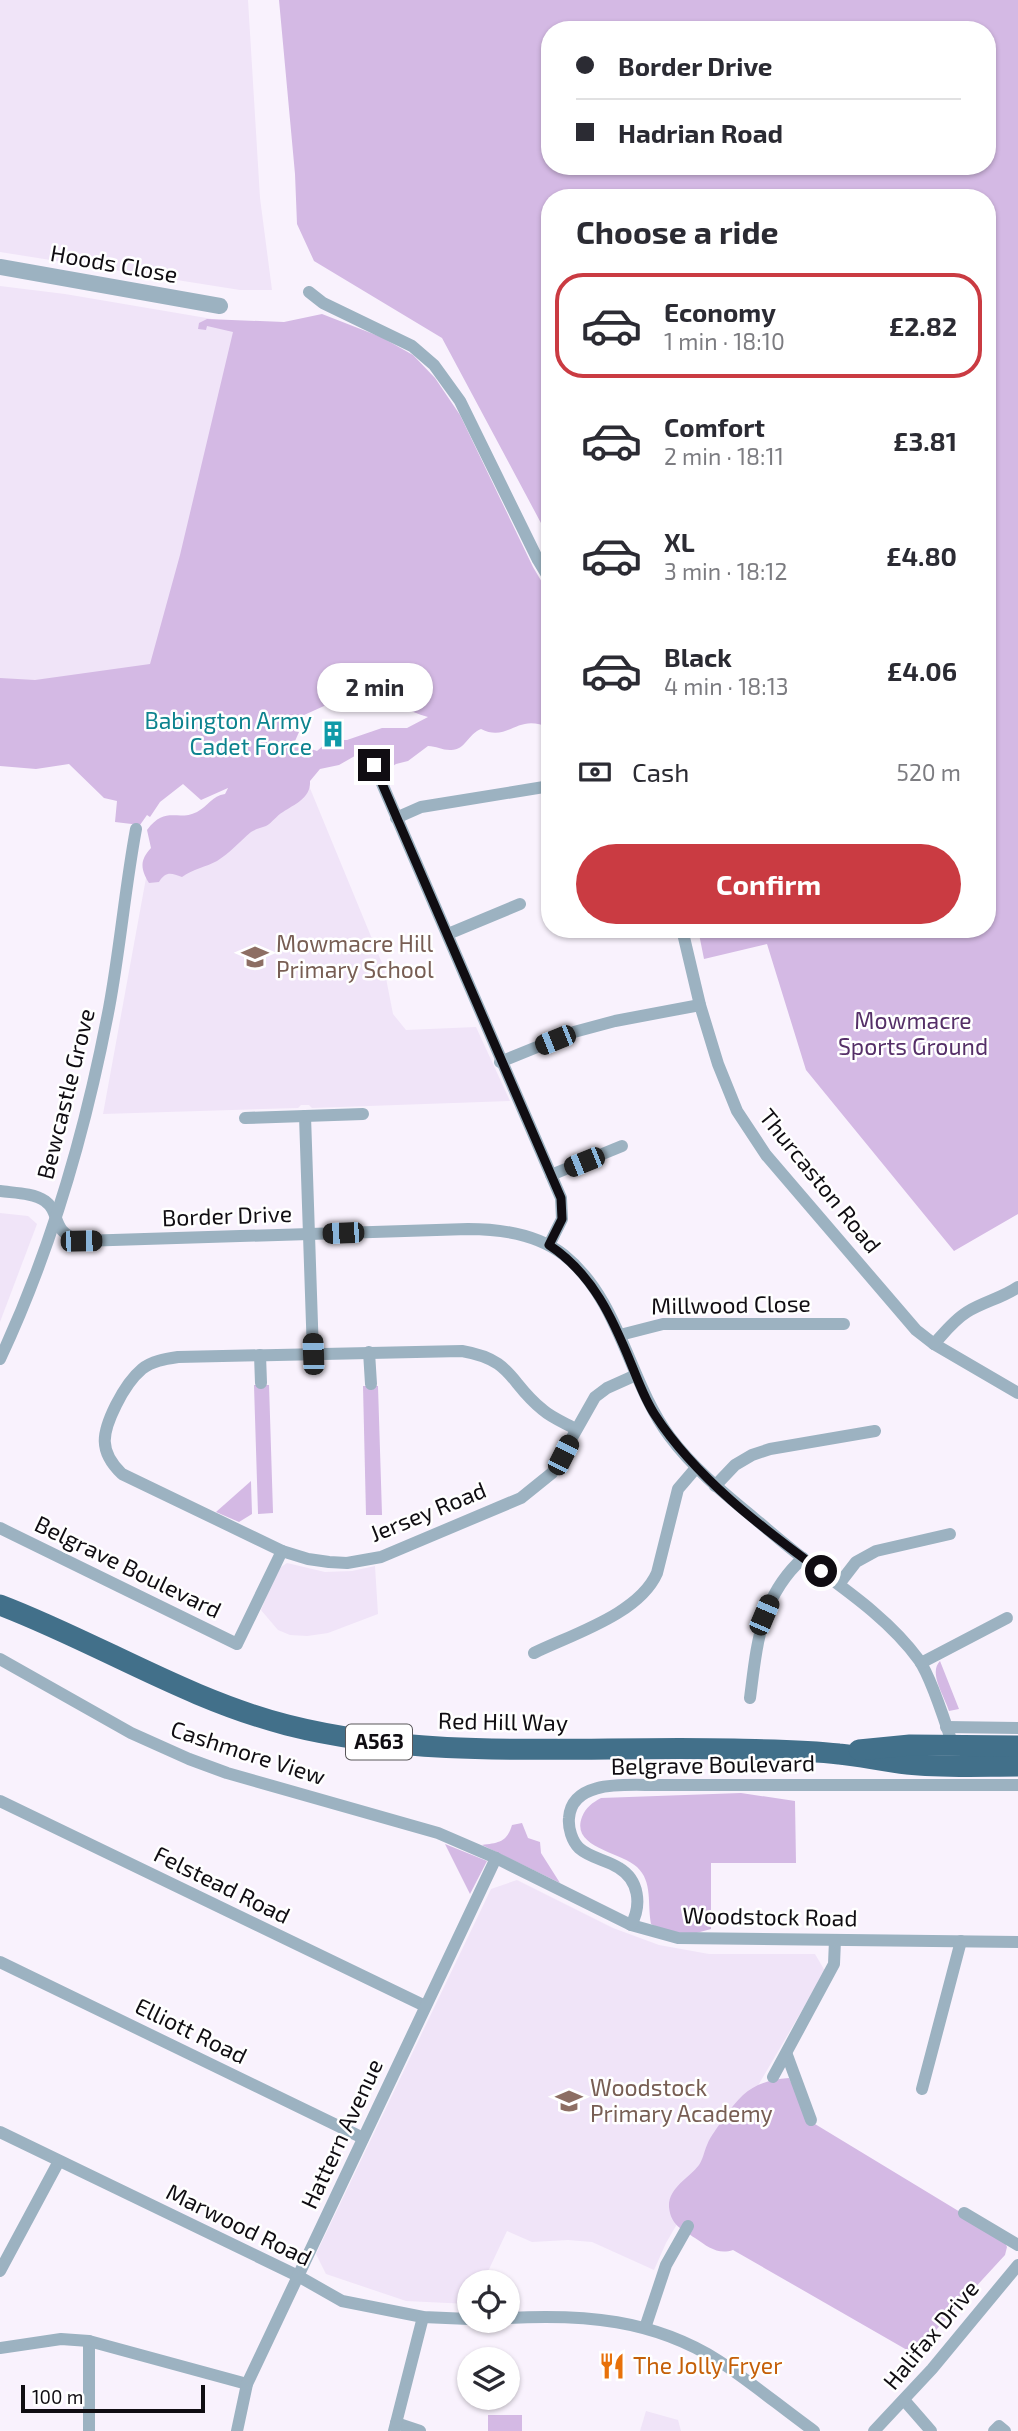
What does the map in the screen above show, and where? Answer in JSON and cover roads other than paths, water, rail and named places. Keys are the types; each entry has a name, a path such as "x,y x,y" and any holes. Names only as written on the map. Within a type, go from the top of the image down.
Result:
{"highway":[{"name":"Red Hill Way","path":"0,1599 23,1614"},
{"name":"Red Hill Way","path":"0,1605 160,1679 235,1709 287,1725 363,1740 408,1746 461,1748 733,1749 839,1754 909,1765 952,1746 1018,1746"},
{"name":"Red Hill Way","path":"952,1746 1018,1766"}],"street":[{"name":"Hoods Close","path":"0,267 220,306"},
{"path":"309,292 323,303 412,346 441,373 460,401 541,565"},
{"path":"374,765 551,1175 563,1208 562,1219 549,1245"},
{"path":"396,818 422,807 541,787"},
{"name":"Bewcastle Grove","path":"0,1359 38,1269 91,1093 110,1005 136,828"},
{"path":"448,934 520,904"},
{"name":"Thurcaston Road","path":"684,938 718,1064 737,1111 766,1155 916,1330 934,1344 1018,1393"},
{"path":"500,1062 574,1032 615,1021 700,1005"},
{"path":"245,1118 363,1114"},
{"path":"305,1116 313,1354"},
{"path":"551,1175 622,1146"},
{"name":"Border Drive","path":"0,1191 44,1200 50,1206 62,1231 69,1238 81,1241 492,1229 532,1238 549,1245 576,1266 590,1283 620,1335 653,1412 696,1468 803,1558 839,1584 905,1642 921,1663 952,1746"},
{"path":"934,1344 967,1312 1003,1297 1018,1287"},
{"name":"Millwood Close","path":"620,1335 663,1324 844,1324"},
{"name":"Jersey Road","path":"576,1429 542,1410 499,1363 483,1355 462,1351 178,1357 144,1367 123,1391 106,1424 105,1450 111,1463 122,1474 282,1551 308,1559 347,1563 381,1557 529,1493 552,1472 595,1397 607,1388 636,1375"},
{"path":"369,1352 370,1384"},
{"path":"260,1355 261,1383"},
{"path":"715,1486 736,1465 752,1455 770,1449 869,1432 862,1419"},
{"path":"534,1653 628,1608 642,1597 652,1585 661,1560 678,1489 696,1468"},
{"name":"Belgrave Boulevard","path":"0,1528 237,1644 282,1551"},
{"path":"839,1584 856,1562 876,1551 950,1534"},
{"path":"751,1698 764,1615 774,1591 803,1558"},
{"path":"921,1663 1007,1618"},
{"name":"Cashmore View","path":"2,1664 131,1733 189,1759 227,1773 438,1833 496,1858"},
{"path":"952,1746 1018,1728"},
{"name":"Belgrave Boulevard","path":"631,1925 637,1914 638,1902 630,1877 619,1868 579,1848 571,1836 568,1822 570,1809 588,1790 688,1784 1018,1785"},
{"name":"Felstead Road","path":"0,1801 425,2006"},
{"name":"Woodstock Road","path":"496,1858 631,1925 678,1938 1018,1942"},
{"name":"Hattern Avenue","path":"237,2431 247,2384 496,1858"},
{"path":"773,2077 834,1964 835,1940"},
{"path":"922,2089 961,1941"},
{"name":"Elliott Road","path":"0,1962 363,2138"},
{"path":"787,2055 811,2120"},
{"name":"Marwood Road","path":"0,2132 298,2276 341,2301 423,2317 457,2318"},
{"path":"0,2271 59,2161"},
{"path":"964,2213 1018,2245"},
{"path":"645,2328 666,2265 688,2226"},
{"name":"Halifax Drive","path":"874,2431 904,2400 1018,2265"},
{"path":"520,2318 576,2316 604,2319 645,2328 677,2340 720,2362 814,2431"},
{"path":"420,2431 395,2427 423,2317"},
{"path":"0,2348 61,2339 89,2341 247,2384"},
{"path":"89,2341 89,2431"},
{"path":"904,2400 930,2431"},
{"path":"994,2431 999,2426 1005,2431"}],"place":[{"name":"Babington Army Cadet Force","path":"333,734"},
{"name":"Mowmacre Hill Primary School","path":"255,957"},
{"name":"Woodstock Primary Academy","path":"569,2101"},
{"name":"The Jolly Fryer","path":"612,2366"}],"park label":[{"name":"Mowmacre Sports Ground","path":"913,1034"}]}
